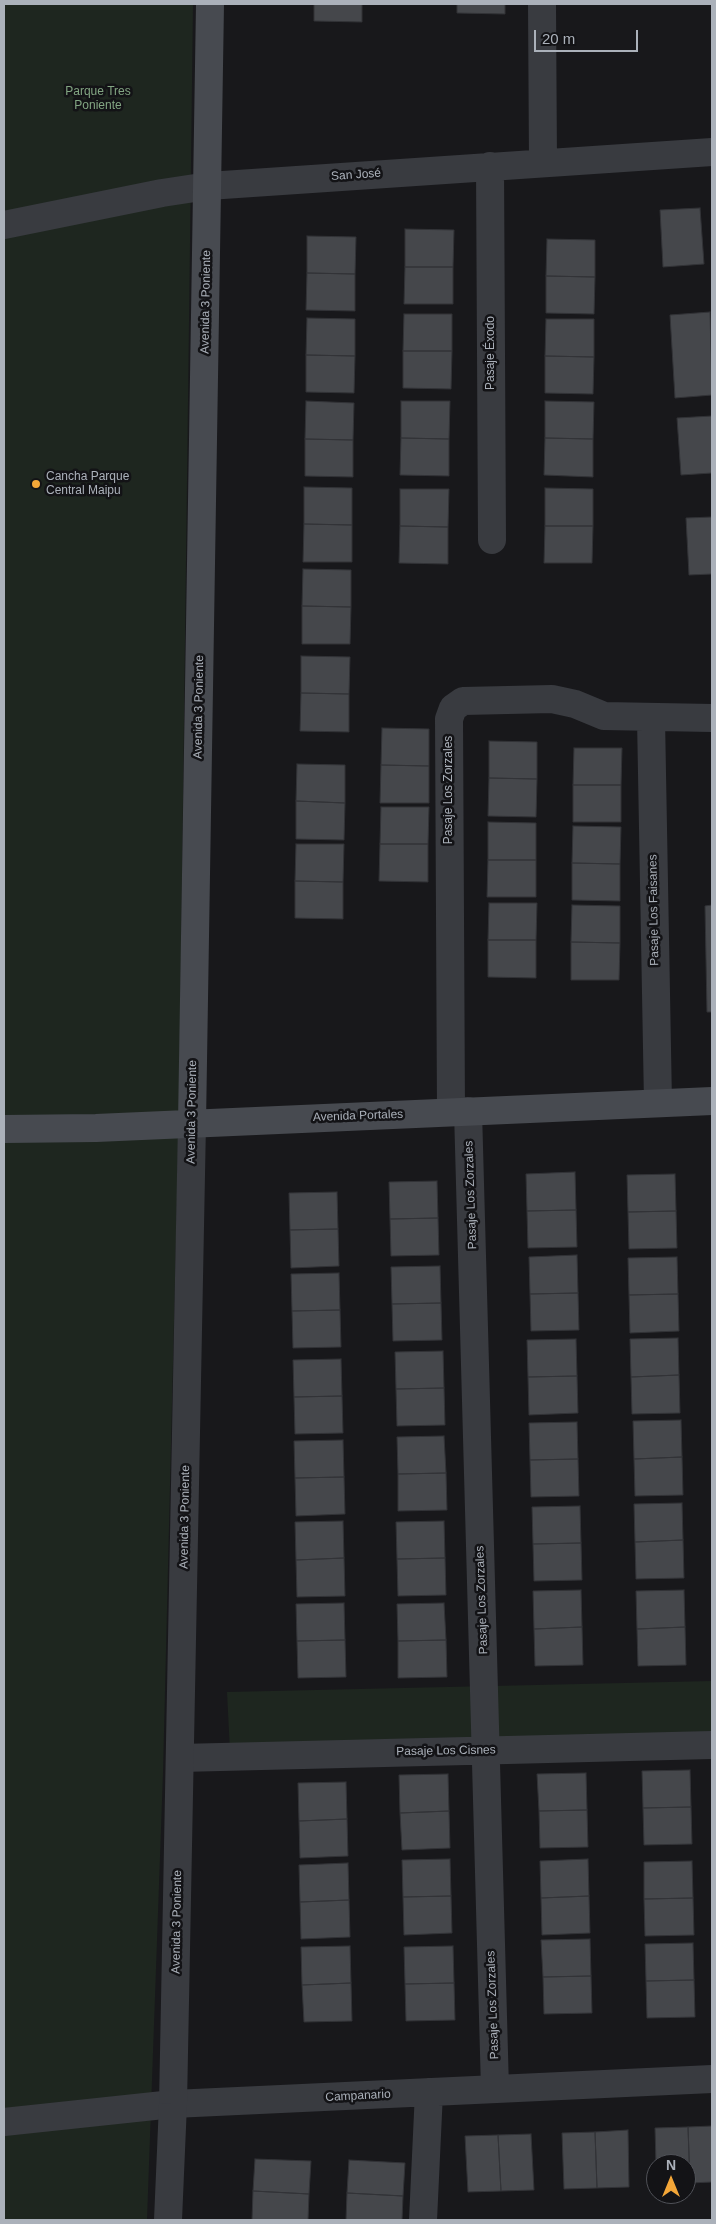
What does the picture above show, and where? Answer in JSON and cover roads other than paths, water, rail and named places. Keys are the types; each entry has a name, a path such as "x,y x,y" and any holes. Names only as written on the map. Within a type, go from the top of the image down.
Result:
{"main road":[{"name":"Avenida 3 Poniente","path":"192,1124 210,4"},
{"name":"Avenida Portales","path":"4,1129 96,1128 712,1101"}],"street":[{"path":"542,4 543,163"},
{"name":"San José","path":"4,225 162,193 208,186 712,152"},
{"name":"Pasaje Éxodo","path":"490,166 492,540"},
{"name":"Pasaje Los Zorzales","path":"495,2089 486,1751 460,1112 449,719 453,708 463,701 552,699 575,704 604,716 651,718"},
{"path":"651,718 712,718"},
{"name":"Pasaje Los Faisanes","path":"651,718 658,1103"},
{"name":"Avenida 3 Poniente","path":"168,2220 173,2104 192,1124"},
{"name":"Pasaje Los Cisnes","path":"180,1758 712,1745"},
{"name":"Campanario","path":"4,2122 173,2104 712,2079"},
{"path":"423,2220 428,2092"}],"place":[{"name":"Cancha Parque Central Maipu","path":"36,484"}],"park label":[{"name":"Parque Tres Poniente","path":"98,99"}]}
